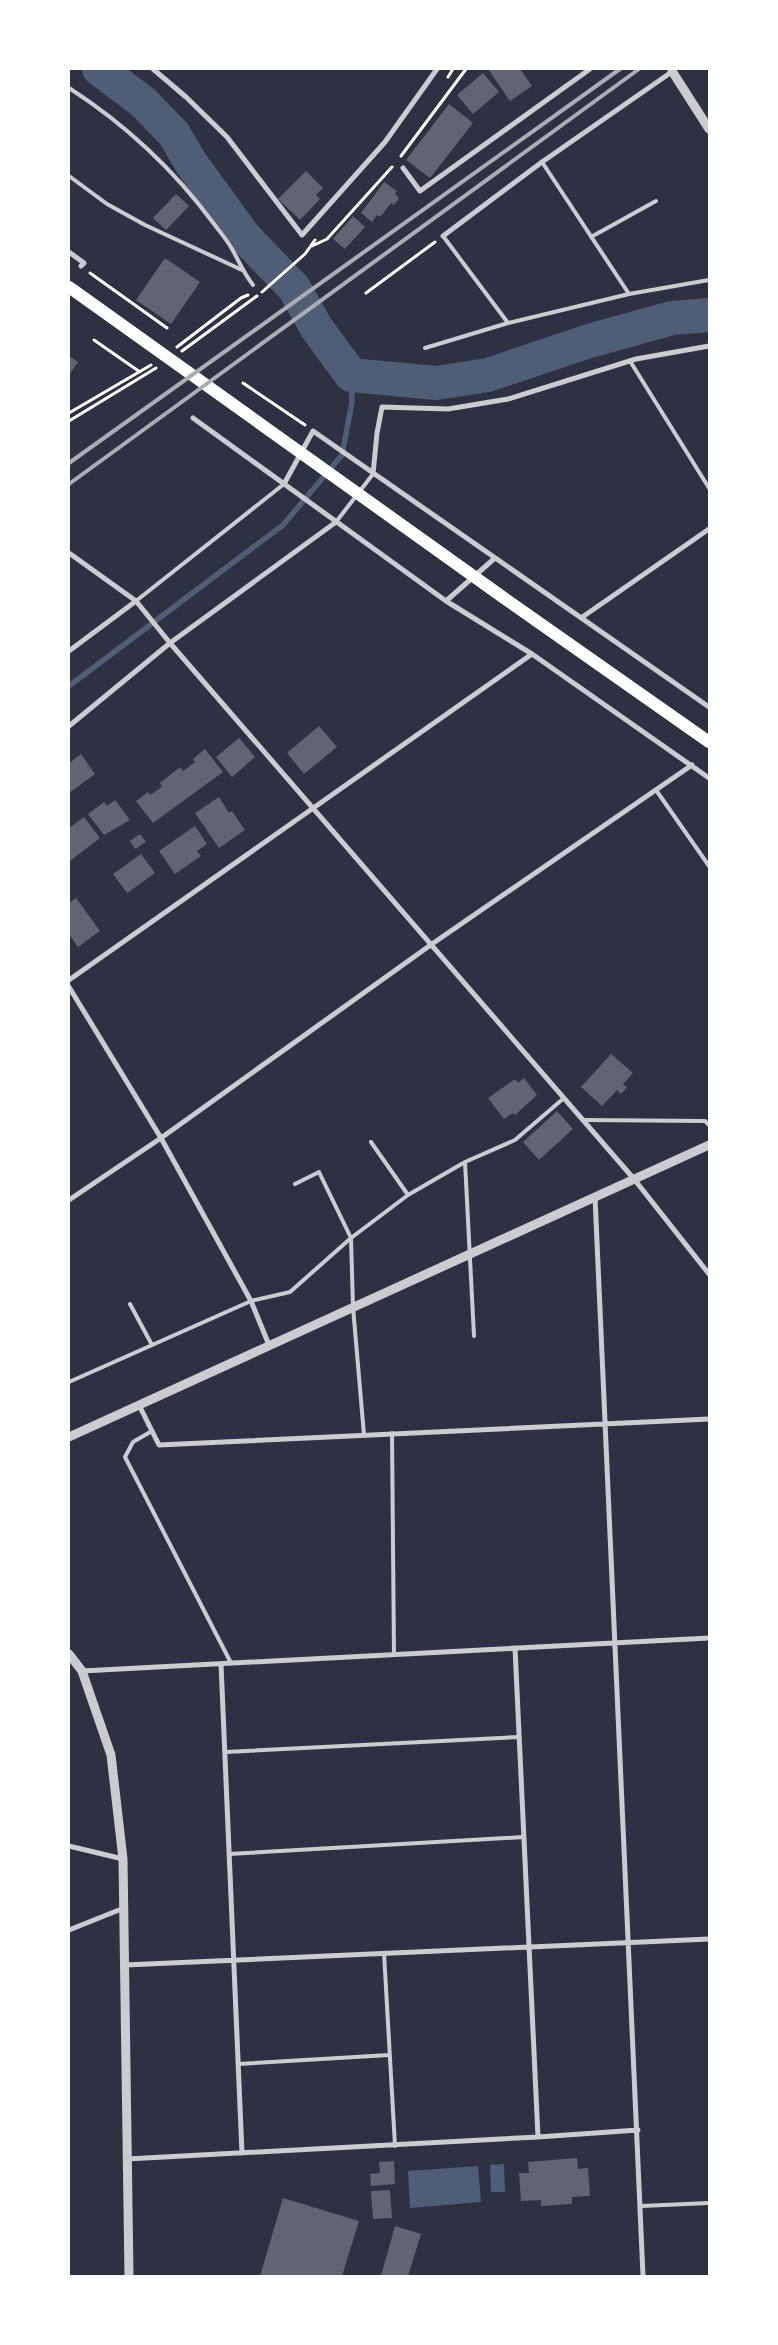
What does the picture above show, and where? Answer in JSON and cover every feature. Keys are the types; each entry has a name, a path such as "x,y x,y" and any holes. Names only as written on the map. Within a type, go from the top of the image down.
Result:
{"main road":[{"path":"69,287 709,742"}],"street":[{"path":"153,69 186,97 227,137 302,235 385,142 437,69"},
{"path":"403,168 420,191 590,69"},
{"path":"443,236 542,162 673,69 709,130"},
{"path":"69,252 84,263 81,266"},
{"path":"373,474 377,432 382,407 448,409 508,400 630,361 709,346"},
{"path":"193,418 446,602 532,654 709,778"},
{"path":"284,484 313,431 709,707"},
{"path":"69,726 170,643 336,522"},
{"path":"581,618 709,529"},
{"path":"69,553 137,603 312,809 432,944 634,1179 709,1274"},
{"path":"446,602 494,558"},
{"path":"69,651 137,603"},
{"path":"69,980 532,654"},
{"path":"69,1200 161,1138 432,944 692,765"},
{"path":"69,987 161,1138 251,1301 270,1345"},
{"path":"69,1437 709,1145"},
{"path":"595,1197 644,2276"},
{"path":"139,1405 159,1445 709,1419"},
{"path":"82,1671 709,1638"},
{"path":"515,1648 538,2138"},
{"path":"69,1654 82,1671 111,1755 123,1859 129,2276"},
{"path":"221,1664 242,2153"},
{"path":"69,1846 123,1859"},
{"path":"69,1930 124,1908"},
{"path":"125,1965 709,1939"},
{"path":"127,2159 538,2138 638,2130"}],"lane":[{"path":"69,88 116,121 174,175 202,208 232,249 242,270 254,286"},
{"path":"542,162 629,294"},
{"path":"69,176 107,204 138,221 242,270"},
{"path":"592,237 656,201"},
{"path":"443,236 508,324"},
{"path":"425,348 508,324 629,294 709,280"},
{"path":"630,361 709,488"},
{"path":"336,522 373,474"},
{"path":"137,603 284,484"},
{"path":"656,790 709,866"},
{"path":"69,1382 251,1301 290,1292 351,1238 408,1196 465,1162 515,1140 564,1098"},
{"path":"583,1120 705,1121 709,1125"},
{"path":"372,1142 408,1196"},
{"path":"465,1162 474,1336"},
{"path":"295,1184 319,1172 351,1238 353,1307 364,1434"},
{"path":"130,1304 152,1345"},
{"path":"152,1431 133,1442 125,1457 231,1663"},
{"path":"392,1433 394,1654"},
{"path":"226,1752 519,1737"},
{"path":"229,1854 524,1837"},
{"path":"384,1954 395,2146"},
{"path":"238,2064 390,2055"},
{"path":"641,2206 709,2203"}],"path":[{"path":"366,293 443,236"},
{"path":"266,288 312,246"},
{"path":"81,266 167,328"},
{"path":"94,340 140,372"},
{"path":"148,367 153,370"},
{"path":"243,383 313,431"}],"water":[{"path":"504,2164 505,2192 491,2192 490,2165"},
{"path":"478,2166 481,2202 410,2208 408,2171"}],"building":[{"path":"488,69 520,69 532,86 510,101"},
{"path":"483,73 499,92 473,114 457,95"},
{"path":"449,104 473,123 430,178 406,160"},
{"path":"306,171 323,188 316,195 320,199 300,220 278,199"},
{"path":"384,182 397,191 395,194 399,198 394,205 391,203 380,217 377,215 372,222 361,213"},
{"path":"176,194 189,206 166,230 153,218"},
{"path":"353,216 365,227 345,249 333,239"},
{"path":"165,258 200,282 171,324 136,300"},
{"path":"69,356 78,362 69,375"},
{"path":"319,726 337,747 304,774 287,753"},
{"path":"239,738 255,757 232,777 216,757"},
{"path":"205,749 223,772 153,823 136,801 148,792 150,795 162,787 160,783 180,767 183,771 195,762 193,759"},
{"path":"81,754 95,774 69,793 69,763"},
{"path":"219,797 229,813 232,811 245,830 219,848 195,813"},
{"path":"115,800 130,820 104,835 88,814 104,802 107,806"},
{"path":"84,817 100,838 70,861 69,828"},
{"path":"195,826 207,844 197,851 201,856 175,874 159,851"},
{"path":"140,834 146,842 135,849 130,841"},
{"path":"141,854 155,873 127,893 113,874"},
{"path":"76,898 100,931 78,947 69,934 69,903"},
{"path":"611,1054 633,1073 623,1084 627,1087 621,1094 617,1090 602,1106 581,1087"},
{"path":"524,1078 537,1095 515,1115 513,1113 504,1119 488,1098 515,1079 518,1083"},
{"path":"557,1111 573,1129 539,1160 523,1142"},
{"path":"577,2158 578,2169 588,2168 590,2196 572,2197 572,2204 541,2206 541,2200 521,2201 519,2173 529,2173 528,2162"},
{"path":"394,2161 395,2184 371,2186 370,2174 380,2173 379,2162"},
{"path":"390,2190 392,2218 373,2219 371,2191"},
{"path":"283,2198 359,2221 342,2276 260,2276"},
{"path":"395,2226 421,2234 408,2276 381,2276"}],"waterway":[{"path":"99,69 143,102 174,134 191,163 244,236 294,288 316,327 351,375 436,383 488,375 589,341 672,318 709,315"},
{"path":"69,686 283,525 342,455 352,402 351,375"}],"railway":[{"path":"69,463 620,69"},
{"path":"69,484 639,69"}]}
